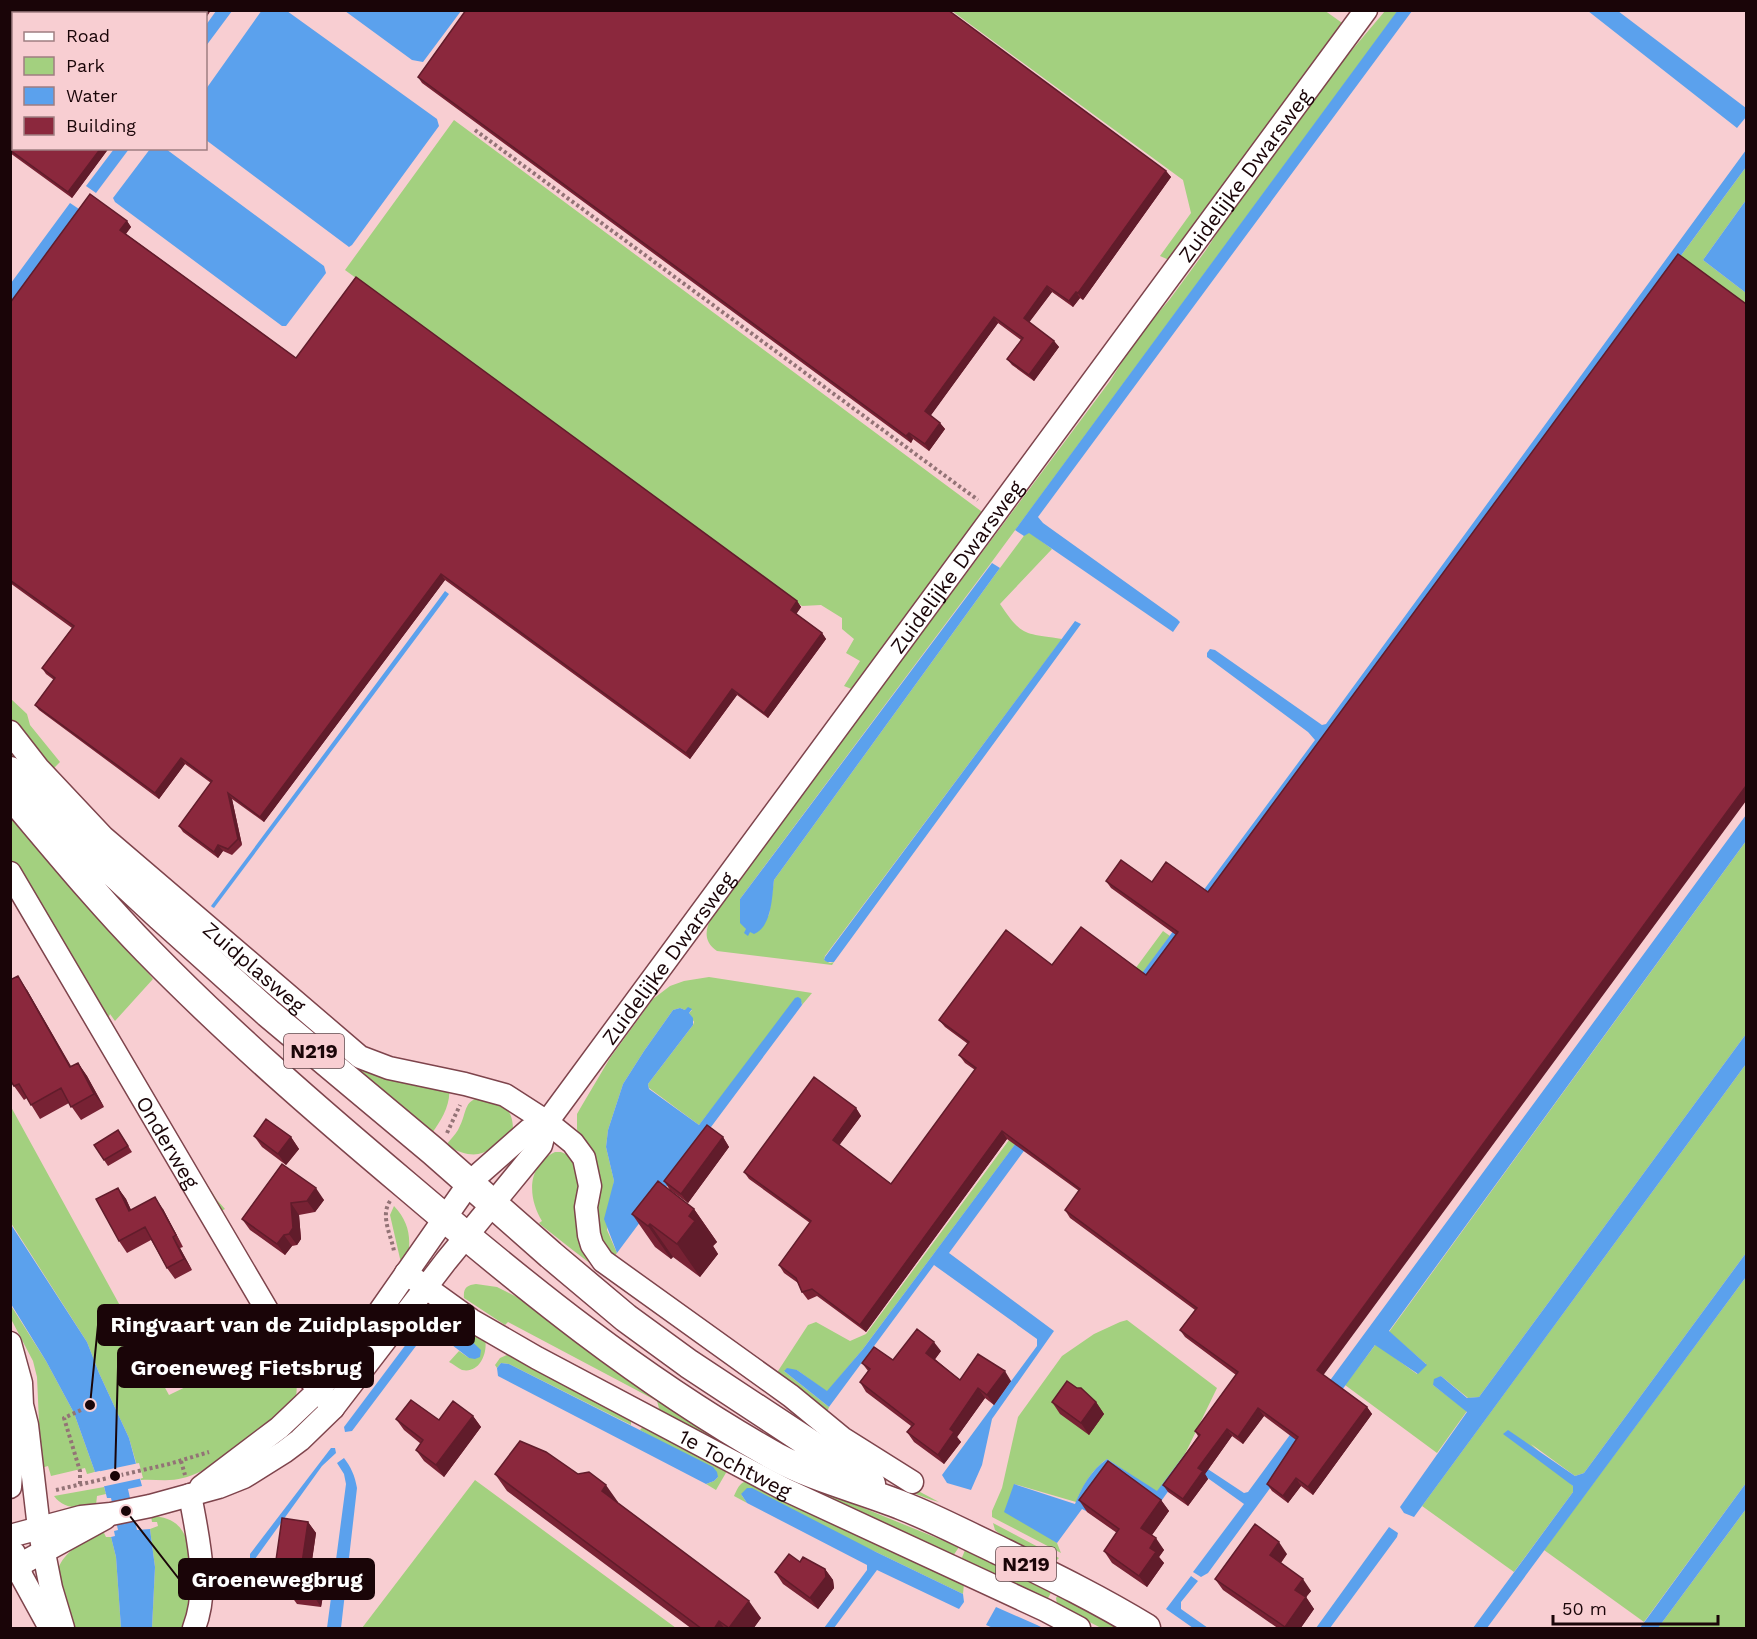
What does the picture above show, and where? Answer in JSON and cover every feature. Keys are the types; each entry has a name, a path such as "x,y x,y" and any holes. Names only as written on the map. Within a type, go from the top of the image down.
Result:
{"main road":[{"name":"Zuidplasweg","path":"10,771 74,836 168,924 268,1013 470,1182"},
{"name":"N219","path":"10,794 62,856 146,949 231,1033 466,1237"},
{"name":"N219","path":"470,1182 495,1204"},
{"name":"1e Tochtweg","path":"495,1204 550,1255 626,1318 689,1364 907,1494 1146,1629"},
{"name":"1e Tochtweg","path":"466,1237 586,1332 690,1404 778,1457 824,1479 907,1494"}],"street":[{"name":"Zuidelijke Dwarsweg","path":"326,1399 425,1288 541,1145 547,1122 1366,10"},
{"name":"Zuidplasweg","path":"10,732 38,768 103,837 360,1057 389,1068 505,1095 547,1122"},
{"name":"Onderweg","path":"10,873 277,1327 326,1399"},
{"name":"Zuidelijke Dwarsweg","path":"125,1512 231,1483 278,1456 300,1440 326,1399 349,1353 470,1182 529,1130 547,1122"},
{"name":"1e Tochtweg","path":"547,1122 573,1143 584,1158 590,1186 586,1222 592,1245 603,1261 791,1396 907,1494"},
{"name":"1e Tochtweg","path":"406,1273 471,1320 537,1358 784,1489 1045,1610 1079,1629"},
{"path":"10,1343 19,1369 39,1528 51,1588 63,1629"},
{"path":"10,1487 14,1435 22,1405"},
{"path":"190,1495 198,1541 202,1586 200,1612 194,1629"},
{"path":"50,1629 22,1577 14,1568 10,1538 81,1517 125,1512"},
{"path":"14,1568 125,1512"}],"path":[{"path":"475,130 995,513"},
{"path":"81,1410 64,1418 80,1472 80,1484 181,1461"}],"green space":[{"path":"1324,10 1345,25 1169,260 1160,256 1191,213 1183,180 952,11"},
{"path":"1385,11 1398,11 740,899 746,929 750,932 769,915 774,880 997,572 1029,532 1052,549 1000,604 1014,623 1025,632 1062,639 825,956 824,960 834,962 832,965 717,951 707,939 707,932 711,918 724,898 1110,381 1137,338 1170,299 1206,250 1253,178 1314,95"},
{"path":"454,120 985,514 854,690 844,686 860,661 846,653 854,639 842,629 842,618 821,605 802,606 345,270"},
{"path":"1746,167 1746,200 1703,260 1746,293 1746,305 1680,257"},
{"path":"10,698 27,714 30,725 60,762 53,769 11,720"},
{"path":"10,746 356,1062 449,1089 447,1106 432,1133 135,883 15,763 11,757"},
{"path":"10,803 153,979 115,1021 110,1014 108,1019 191,1159 225,1209 217,1213 11,862"},
{"path":"1746,841 1746,1034 1479,1397 1468,1398 1441,1376 1433,1385 1467,1411 1437,1453 1345,1385 1376,1344 1417,1374 1426,1364 1389,1332"},
{"path":"1163,931 1170,936 863,1349 827,1392 797,1370 784,1371 829,1407 827,1413 778,1376 778,1371 808,1325 816,1322 850,1341 866,1334"},
{"path":"709,977 812,993 739,1074 699,1125 649,1088 648,1084 693,1025 694,1022 689,1013 692,1010 680,1008 673,1010 623,1084 608,1130 606,1147 614,1181 607,1230 617,1253 613,1258 601,1245 577,1129 577,1114 610,1058 653,999 670,986"},
{"path":"1746,1064 1746,1253 1584,1473 1575,1476 1531,1444 1573,1486 1573,1492 1514,1572 1422,1506"},
{"path":"488,1096 509,1113 513,1130 483,1153 467,1154 446,1145 458,1130 470,1103"},
{"path":"10,1105 169,1395 277,1343 290,1365 297,1388 293,1405 210,1466 178,1479 141,1480 129,1438 87,1342 11,1223"},
{"path":"555,1152 575,1158 582,1179 577,1226 873,1467 939,1502 895,1485 839,1451 785,1406 629,1293 541,1225 539,1223 542,1221 532,1193 532,1183 539,1165"},
{"path":"394,1206 403,1218 409,1238 407,1260 401,1263 390,1215"},
{"path":"1746,1277 1746,1483 1644,1622 1544,1550"},
{"path":"476,1284 497,1287 517,1297 519,1295 817,1489 959,1547 953,1556 797,1485 660,1412 657,1401 508,1322 505,1325 464,1298 466,1288"},
{"path":"10,1304 46,1361 74,1413 95,1472 87,1474 85,1468 51,1476 48,1466 41,1468 37,1377 33,1361 11,1319"},
{"path":"1127,1320 1217,1388 1185,1454 1157,1492 1107,1459 1088,1478 1076,1502 1014,1484 1049,1537 1057,1543 1061,1553 992,1517 992,1511 1002,1488 1018,1417 1062,1356 1094,1334"},
{"path":"455,1321 485,1339 484,1356 474,1369 462,1370 449,1362 459,1351 469,1358 457,1329 451,1327"},
{"path":"509,1354 631,1415 631,1425 509,1364 501,1363 497,1368 495,1365 500,1358"},
{"path":"647,1422 726,1465 727,1471 716,1490 706,1484 718,1477 640,1430"},
{"path":"475,1480 676,1628 362,1628"},
{"path":"753,1480 964,1584 963,1594 876,1552 741,1494 747,1503 734,1496 741,1484"},
{"path":"104,1487 106,1494 97,1496 96,1505 67,1506 54,1496"},
{"path":"1746,1509 1746,1628 1658,1628"},
{"path":"151,1516 161,1517 177,1524 188,1544 195,1587 185,1628 152,1628 155,1567 150,1529 158,1526 157,1522 152,1522"},
{"path":"993,1523 1059,1558 1055,1562 1002,1536 995,1530"},
{"path":"102,1529 106,1537 111,1537 116,1557 121,1628 75,1628 61,1593 58,1570 70,1552"},
{"path":"965,1550 1053,1589 1047,1600 961,1560"},
{"path":"1060,1592 1119,1626 1118,1628 1101,1628 1057,1605 1056,1598"}],"water":[{"path":"262,10 287,11 437,119 439,126 349,247 207,141 207,88"},
{"path":"1398,10 1412,11 1038,517 1043,523 1177,619 1180,622 1173,632 1029,533 1024,536 1015,530"},
{"path":"216,11 232,11 207,45 207,24"},
{"path":"345,11 461,11 423,62 412,60"},
{"path":"1588,11 1618,11 1746,108 1746,117 1737,128"},
{"path":"113,150 128,150 96,193 86,186"},
{"path":"149,150 167,150 324,266 326,273 286,326 282,326 115,202 113,198"},
{"path":"1746,150 1746,167 949,1253 1054,1331 992,1419 982,1465 971,1490 947,1483 942,1475 1037,1346 1037,1339 934,1265 829,1407 784,1371 787,1368 797,1370 827,1391 863,1349 1315,740 1308,732 1207,657 1207,653 1210,649 1215,650 1322,725 1326,724"},
{"path":"1746,200 1746,293 1703,260"},
{"path":"70,203 82,211 11,309 11,283"},
{"path":"992,563 1000,568 774,880 768,918 760,930 754,934 750,932 748,936 744,933 746,929 740,923 740,899"},
{"path":"445,591 449,594 214,908 212,907 211,906"},
{"path":"1075,621 1081,624 834,962 824,960 825,957"},
{"path":"1746,815 1746,841 1389,1331 1427,1365 1418,1374 1375,1345 1208,1573 1201,1577 1193,1572 1244,1504 1188,1464 1159,1504 1115,1472 1086,1511 1082,1509 1057,1543 1004,1512 1014,1484 1075,1504 1088,1479 1107,1459 1157,1491 1185,1454 1244,1493 1248,1492"},
{"path":"798,997 802,1005 617,1253 604,1219 614,1181 606,1147 608,1130 623,1084 644,1051 673,1010 680,1008 685,1010 688,1007 692,1009 689,1013 693,1018 693,1025 648,1084 649,1089 699,1125"},
{"path":"1746,1034 1746,1064 1414,1517 1404,1513 1400,1507 1467,1412 1433,1385 1434,1379 1441,1376 1467,1398 1479,1397"},
{"path":"10,1223 87,1342 129,1438 142,1486 128,1489 137,1530 150,1529 155,1567 152,1628 121,1628 116,1557 111,1537 115,1536 114,1531 118,1530 111,1498 107,1498 100,1471 95,1472 74,1413 11,1304"},
{"path":"1746,1253 1746,1277 1487,1628 1473,1628 1573,1492 1573,1486 1503,1434 1508,1430 1575,1476 1584,1473"},
{"path":"428,1315 469,1339 481,1350 480,1357 469,1358 435,1332 428,1330 352,1431 345,1432 344,1427"},
{"path":"501,1363 509,1364 713,1467 718,1477 706,1484 498,1376 497,1368"},
{"path":"331,1448 335,1448 336,1453 322,1466 255,1559 250,1559 250,1554"},
{"path":"344,1458 349,1465 357,1488 341,1628 327,1628 346,1484 344,1474 337,1463"},
{"path":"1746,1483 1746,1509 1658,1628 1640,1628"},
{"path":"747,1488 752,1488 963,1594 964,1602 959,1609 877,1570 834,1628 824,1628 867,1570 867,1565 747,1503 741,1494"},
{"path":"1389,1527 1398,1533 1397,1537 1330,1628 1316,1628"},
{"path":"1191,1576 1198,1581 1181,1602 1181,1609 1208,1628 1193,1628 1166,1609"},
{"path":"996,1607 1043,1628 993,1628 986,1625"}],"pier":[{"path":"139,1463 143,1478 101,1487 98,1474 92,1473"}],"building":[{"path":"10,10 203,10 202,12 12,12 12,127 10,126"},
{"path":"466,10 948,10 1166,171 1078,293 1076,292 1069,301 1047,286 1024,318 1054,341 1029,375 1007,359 1023,338 994,317 925,411 940,423 925,444 909,433 906,436 418,77"},
{"path":"12,127 12,150 100,150 68,192 10,150 10,129"},
{"path":"90,194 127,221 120,230 296,358 356,277 797,601 791,610 822,633 764,713 732,689 686,753 441,574 260,817 228,793 238,839 228,849 218,845 214,852 179,826 212,781 181,758 155,793 35,705 55,678 42,668 74,626 10,580 10,303"},
{"path":"1678,254 1746,304 1746,786 1317,1370 1367,1407 1308,1487 1296,1478 1283,1496 1267,1484 1298,1437 1258,1408 1238,1437 1227,1429 1198,1468 1203,1471 1183,1499 1163,1485 1200,1435 1195,1431 1238,1372 1180,1330 1197,1308 1065,1210 1080,1189 1002,1131 860,1325 812,1289 802,1292 796,1278 779,1265 811,1221 744,1172 814,1077 856,1108 833,1140 891,1184 976,1068 959,1055 969,1042 939,1020 1006,930 1052,965 1081,927 1146,975 1178,932 1106,881 1121,860 1152,882 1166,862 1208,892"},
{"path":"18,976 70,1067 78,1063 94,1094 71,1107 61,1088 31,1105 19,1084 14,1086 10,1080 10,980"},
{"path":"266,1119 291,1137 278,1154 254,1136"},
{"path":"707,1125 723,1137 681,1194 664,1181"},
{"path":"118,1130 128,1146 104,1160 94,1145"},
{"path":"282,1164 316,1188 307,1201 291,1203 293,1228 277,1244 242,1219"},
{"path":"658,1181 694,1209 689,1216 695,1221 677,1244 632,1214"},
{"path":"118,1188 129,1211 155,1197 176,1235 173,1237 184,1259 167,1268 145,1227 119,1241 96,1199"},
{"path":"917,1329 934,1342 926,1353 960,1380 978,1354 1005,1371 987,1395 978,1388 950,1429 954,1432 938,1455 907,1432 914,1424 860,1382 870,1369 862,1363 874,1347 893,1360"},
{"path":"1067,1381 1081,1388 1096,1402 1081,1423 1052,1402"},
{"path":"411,1400 439,1420 453,1401 473,1416 436,1465 416,1450 423,1440 396,1419"},
{"path":"520,1441 546,1452 578,1474 589,1472 606,1485 602,1491 749,1601 729,1628 719,1621 714,1629 702,1629 495,1474"},
{"path":"1108,1461 1161,1500 1141,1528 1156,1538 1150,1548 1156,1552 1139,1576 1104,1551 1119,1529 1079,1500"},
{"path":"282,1518 308,1522 302,1563 276,1560"},
{"path":"1255,1524 1279,1542 1270,1555 1303,1579 1295,1590 1306,1597 1285,1627 1215,1579"},
{"path":"789,1554 800,1562 803,1557 825,1569 826,1577 810,1598 775,1572"}],"place":[{"name":"Ringvaart van de Zuidplaspolder","path":"90,1405"},
{"name":"Groeneweg Fietsbrug","path":"115,1476"},
{"name":"Groenewegbrug","path":"126,1511"}]}
